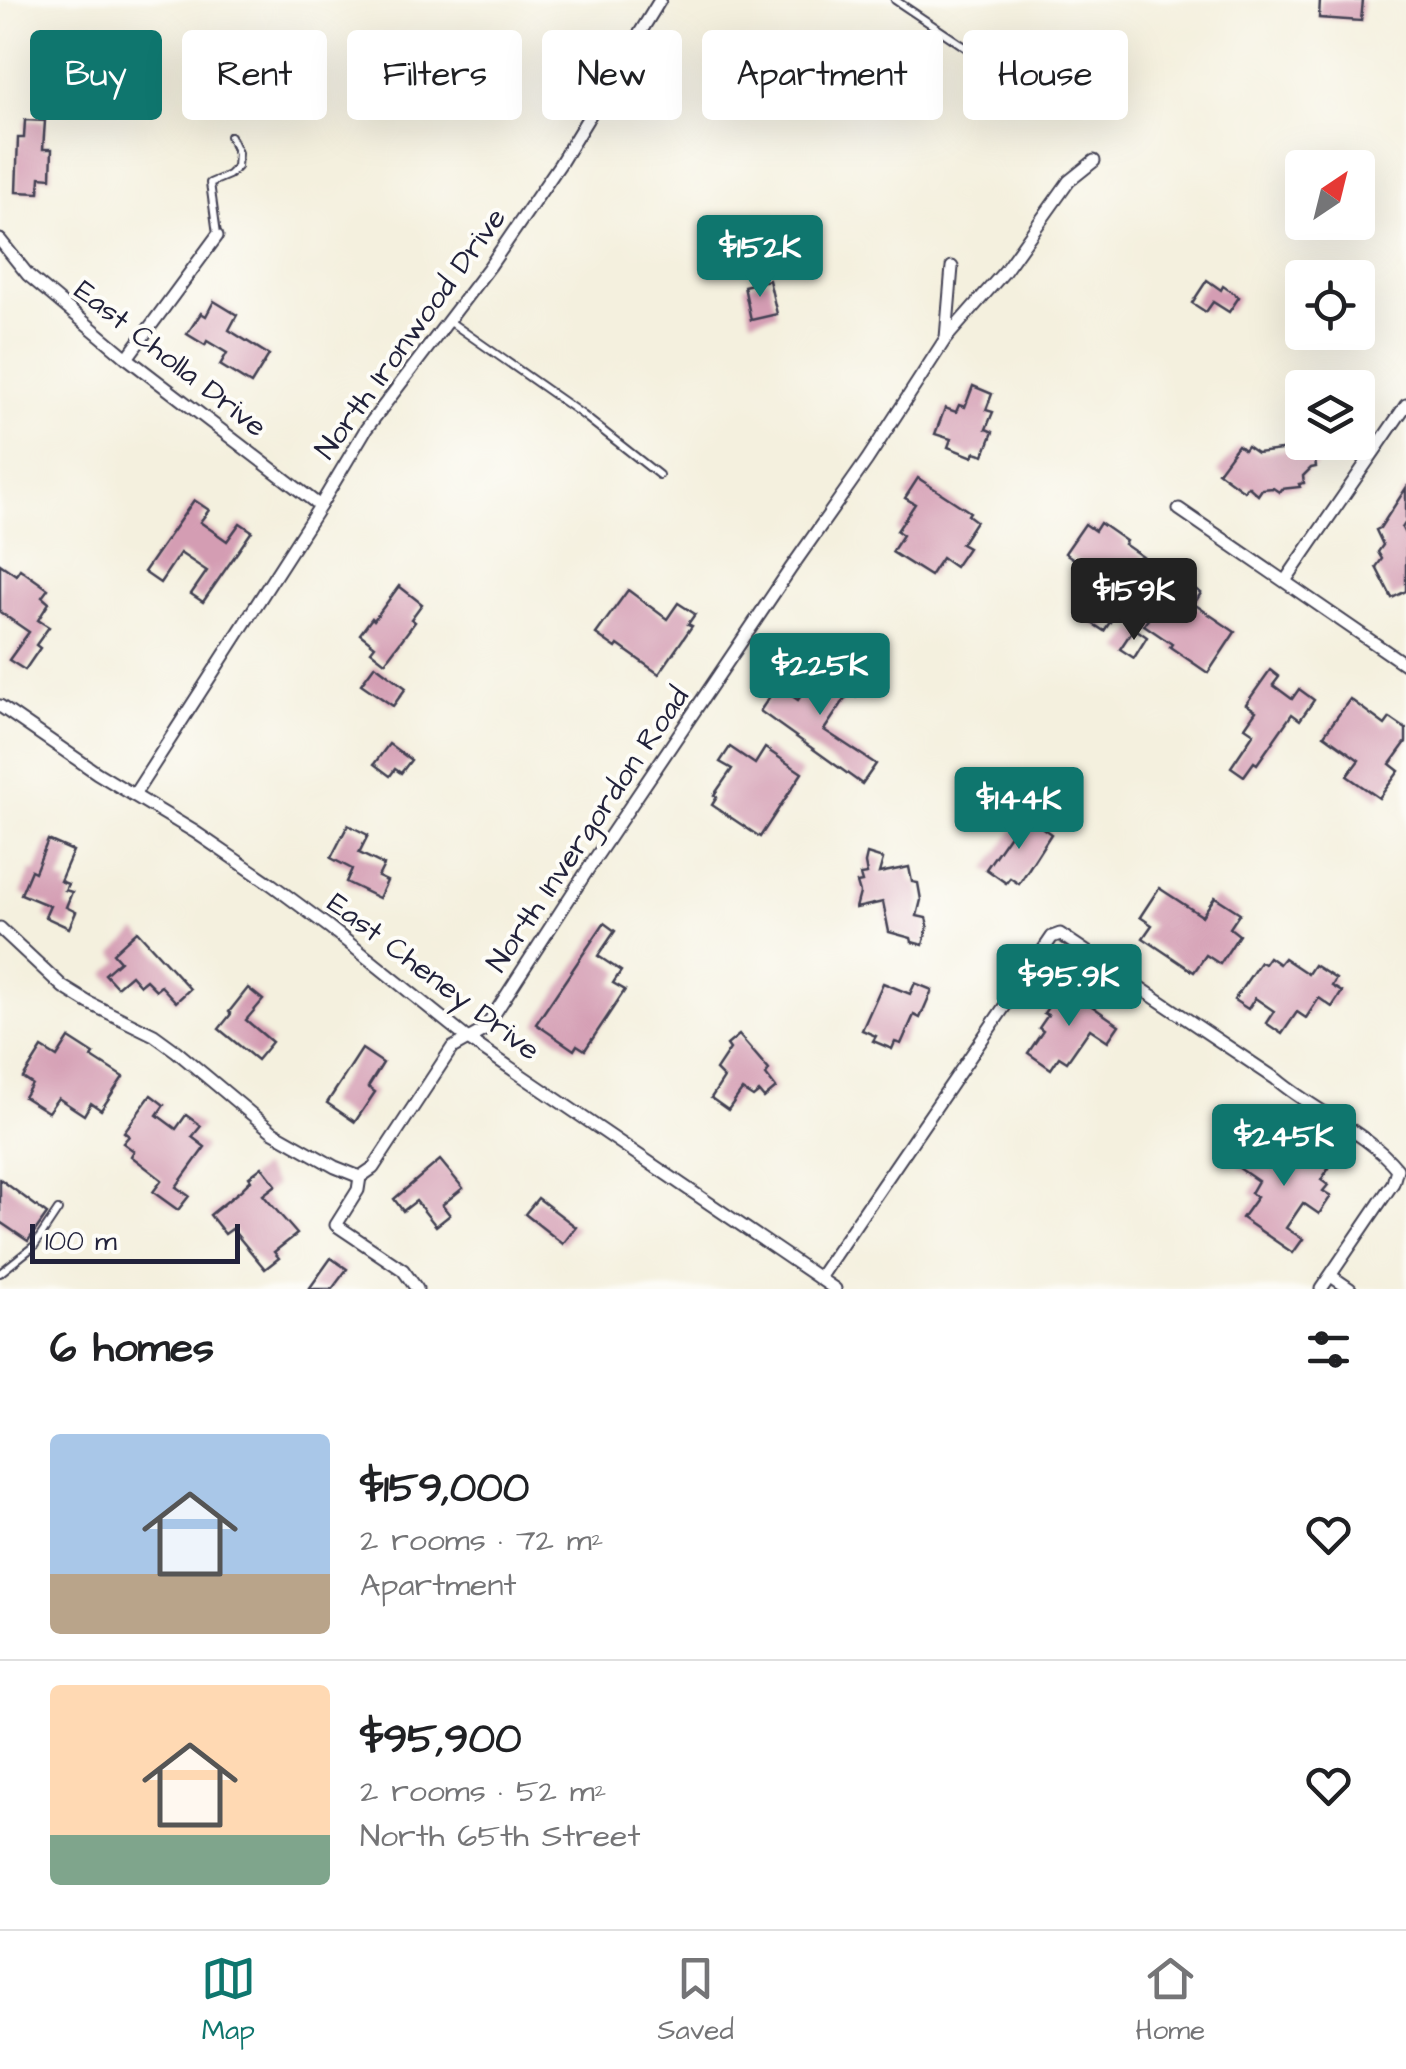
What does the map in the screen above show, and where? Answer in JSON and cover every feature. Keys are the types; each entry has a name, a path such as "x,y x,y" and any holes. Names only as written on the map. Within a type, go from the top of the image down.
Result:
{"street":[{"name":"North Ironwood Drive","path":"134,795 366,429 490,266 560,164 660,0"},
{"name":"North Invergordon Road","path":"416,1289 403,1270 336,1225 358,1190 360,1177 373,1168 452,1048 484,1030 599,852 946,338 1004,272 1069,180 1094,160"},
{"path":"127,358 217,236"},
{"name":"East Cholla Drive","path":"0,240 28,275 127,358 320,506"},
{"path":"946,338 952,267"},
{"path":"1285,581 1406,405"},
{"path":"1179,509 1406,665"},
{"name":"East Cheney Drive","path":"0,706 271,884 468,1039 835,1289"},
{"path":"0,928 63,986 176,1050 272,1132 360,1177"},
{"path":"819,1278 1052,937 1060,934 1384,1153 1397,1168 1393,1183 1322,1289"},
{"path":"1331,1276 1350,1289"}],"lane":[{"path":"894,0 963,45"},
{"path":"217,236 210,183 238,167 238,153 230,136"},
{"path":"449,320 583,415 659,475"},
{"path":"0,1274 34,1246 58,1210"}],"building":[{"path":"1320,0 1363,0 1361,21 1319,18"},
{"path":"25,120 45,121 43,149 52,149 51,178 40,177 39,193 16,192 18,138 24,138"},
{"path":"769,280 777,314 751,320 744,286"},
{"path":"1207,280 1239,297 1229,312 1213,302 1206,312 1192,303"},
{"path":"214,301 237,315 229,330 269,355 251,384 220,365 227,353 187,334 201,313 206,316"},
{"path":"973,386 992,394 986,410 993,412 986,429 993,432 984,455 975,452 973,457 948,447 951,439 935,434 945,408 956,412 959,405 965,407"},
{"path":"1238,445 1257,453 1285,450 1285,460 1315,460 1316,467 1303,476 1300,487 1279,492 1262,489 1258,495 1248,486 1244,491 1218,472"},
{"path":"918,478 970,512 968,515 976,521 961,544 968,548 955,567 942,558 930,576 892,552 903,535 897,531 915,504 905,498"},
{"path":"1406,488 1406,522 1402,528 1406,536 1406,591 1392,598 1376,567 1382,559 1378,552 1383,545 1376,530"},
{"path":"194,500 209,510 200,522 227,541 240,523 252,531 203,602 191,594 207,571 180,553 160,583 144,572"},
{"path":"1100,523 1143,557 1139,563 1146,568 1104,631 1084,618 1108,582 1065,553 1085,524 1095,531"},
{"path":"0,564 16,575 20,569 48,589 42,597 49,603 38,620 49,627 25,670 9,660 29,632 0,612"},
{"path":"1185,582 1201,593 1194,604 1235,632 1208,673 1144,625 1163,598 1171,603"},
{"path":"399,586 422,604 411,619 415,622 385,662 371,651 375,646 360,634"},
{"path":"628,590 667,619 678,603 695,614 688,624 692,626 659,674 596,634"},
{"path":"1134,628 1147,637 1134,658 1120,649"},
{"path":"825,661 863,687 856,697 849,693 824,730 876,764 862,784 760,711 777,686 798,700"},
{"path":"375,665 406,688 393,706 361,684"},
{"path":"1270,670 1279,677 1273,685 1292,699 1299,689 1314,700 1300,720 1292,714 1244,776 1231,767 1254,733 1245,727 1256,711 1246,704"},
{"path":"1350,699 1385,725 1390,718 1406,729 1406,742 1390,764 1399,771 1379,798 1347,776 1359,760 1324,735"},
{"path":"389,744 411,760 401,773 395,769 390,776 374,764"},
{"path":"730,747 755,764 765,748 802,773 760,837 712,805 717,797 714,795 732,769 720,762"},
{"path":"1027,817 1051,834 1019,884 1010,878 1006,883 986,869 1016,826 1019,829"},
{"path":"348,825 368,835 359,853 384,865 378,877 387,881 379,898 346,882 352,869 331,858"},
{"path":"48,840 73,851 60,881 68,884 65,890 72,892 66,907 76,912 69,928 45,917 50,906 21,894"},
{"path":"867,854 883,859 879,873 909,867 921,900 917,916 926,918 928,925 923,945 889,932 883,902 856,908 860,893 857,883 862,882 860,875 867,874"},
{"path":"1159,888 1202,916 1215,897 1240,913 1230,928 1239,935 1220,964 1206,955 1194,972 1143,938 1152,925 1140,917"},
{"path":"604,923 615,931 598,956 621,971 613,983 625,990 585,1050 577,1045 574,1050 536,1024"},
{"path":"137,931 190,989 176,1002 161,986 156,990 146,980 140,985 131,975 117,987 105,974 120,961 113,953"},
{"path":"1269,957 1279,964 1284,958 1308,974 1314,965 1336,979 1332,986 1342,992 1332,1007 1319,998 1306,1018 1297,1012 1282,1034 1266,1023 1274,1011 1255,998 1248,1009 1234,1000 1260,962 1264,964"},
{"path":"883,983 910,994 915,983 932,990 920,1018 914,1015 901,1044 895,1042 892,1049 873,1041 876,1036 862,1030"},
{"path":"248,988 263,1000 246,1020 272,1042 257,1060 219,1029"},
{"path":"1073,993 1119,1025 1108,1041 1090,1029 1067,1062 1059,1057 1051,1069 1028,1053 1043,1031 1039,1028 1048,1015 1044,1013 1056,996 1066,1003"},
{"path":"739,1035 769,1070 766,1075 776,1088 764,1098 759,1092 753,1097 742,1090 728,1110 711,1098 724,1078 716,1070 730,1049 727,1045"},
{"path":"69,1038 123,1077 101,1110 91,1103 84,1115 58,1098 48,1112 24,1097 32,1084 23,1078 42,1048 57,1057"},
{"path":"362,1049 383,1063 368,1087 375,1092 355,1122 327,1103"},
{"path":"151,1095 164,1105 157,1115 176,1129 186,1115 201,1126 192,1137 205,1147 176,1187 189,1196 178,1210 153,1192 162,1180 131,1156 134,1151 123,1143 129,1136 124,1132"},
{"path":"1270,1136 1279,1142 1282,1137 1329,1168 1321,1180 1328,1185 1323,1191 1331,1196 1319,1214 1303,1203 1286,1228 1303,1239 1293,1253 1242,1218 1257,1197 1251,1193 1258,1181 1239,1168 1247,1156 1253,1160"},
{"path":"440,1160 463,1188 442,1205 450,1215 436,1226 416,1201 403,1211 394,1199"},
{"path":"262,1167 276,1185 263,1195 297,1234 274,1252 279,1258 265,1269 232,1229 225,1234 210,1215"},
{"path":"0,1179 47,1214 28,1241 0,1222"},
{"path":"538,1198 576,1227 563,1244 525,1214"},
{"path":"331,1258 347,1269 332,1289 309,1289"}]}
